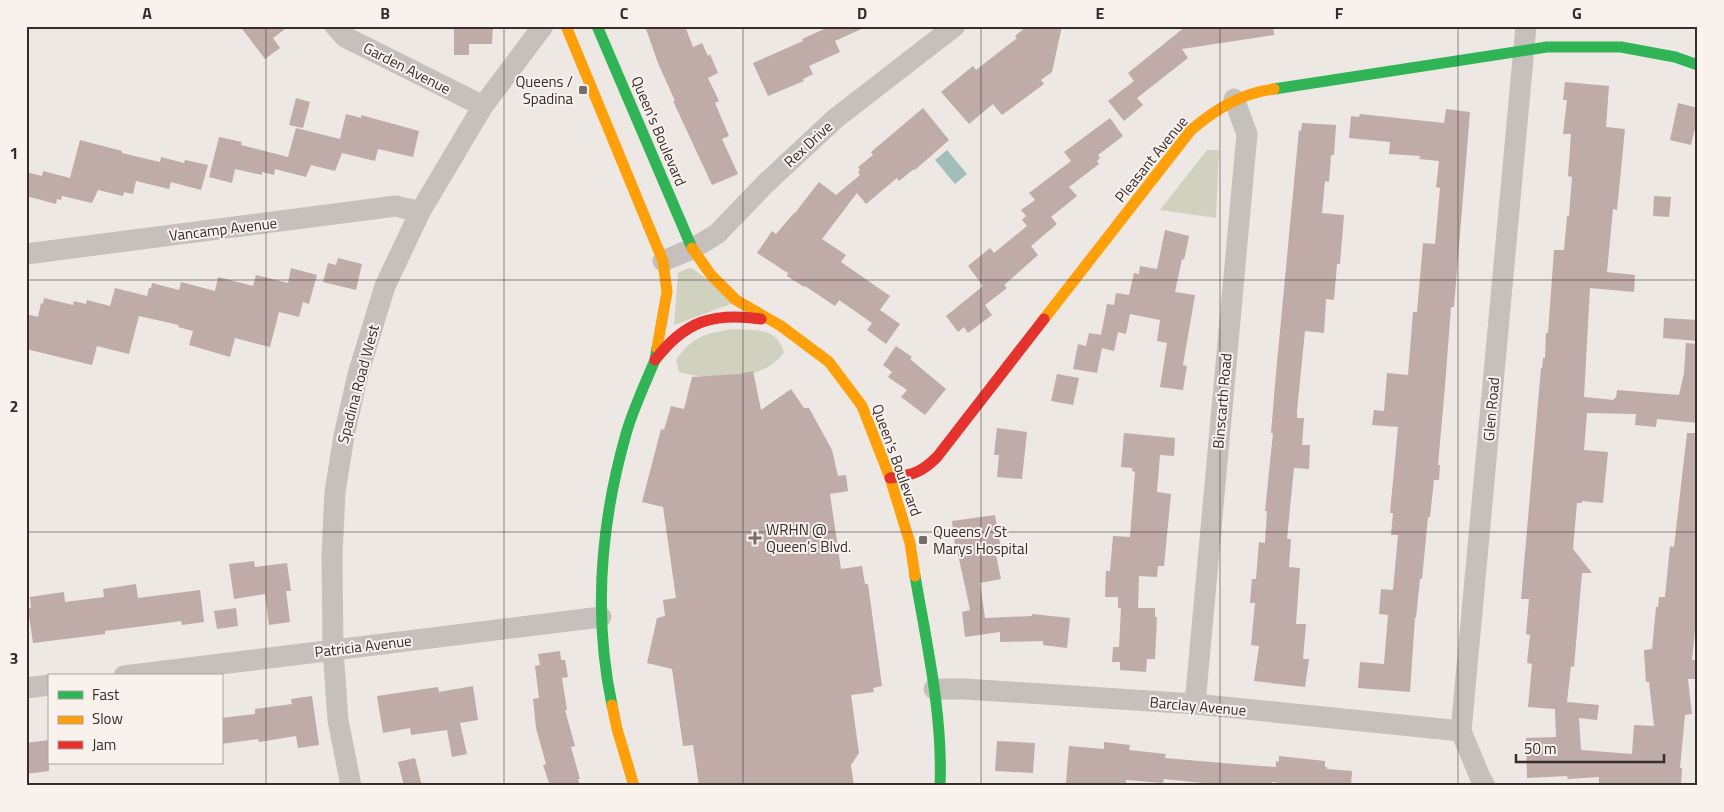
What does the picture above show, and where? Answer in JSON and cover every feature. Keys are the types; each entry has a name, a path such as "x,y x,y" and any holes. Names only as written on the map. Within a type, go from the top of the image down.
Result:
{"street":[{"name":"Garden Avenue","path":"334,26 345,37 483,106"},
{"name":"Spadina Road West","path":"351,786 338,720 333,650 332,555 334,492 358,374 385,286 420,212 483,106 543,26"},
{"name":"Queen's Boulevard","path":"566,26 663,261 667,292 655,360 626,433 609,507 602,564 602,617 608,686 617,729 634,786"},
{"name":"Queen's Boulevard","path":"597,26 692,249 711,275 736,300 781,326 829,362 862,406 890,478 910,543 934,689 941,764 940,786"},
{"name":"Rex Drive","path":"663,261 692,249 717,234 766,183 836,118 955,26"},
{"name":"Glen Road","path":"1485,786 1461,731 1526,26"},
{"name":"Pleasant Avenue","path":"890,478 914,476 924,470 943,449 1191,130 1216,109 1234,99 1258,91 1525,51 1547,46 1620,47 1675,56 1698,65"},
{"name":"Binscarth Road","path":"1194,704 1247,134 1234,99"},
{"name":"Vancamp Avenue","path":"26,254 396,206 420,212"},
{"name":"Queen's Boulevard","path":"655,360 664,347 684,328 708,318 732,315 760,319 781,326"},
{"name":"Patricia Avenue","path":"140,674 602,617"},
{"path":"26,688 48,685"},
{"name":"Barclay Avenue","path":"934,689 965,689 1194,704 1461,731"}],"green space":[{"path":"1207,150 1219,150 1216,218 1160,210"},
{"path":"692,268 736,302 674,325 678,273"},
{"path":"732,329 757,330 770,334 780,344 784,352 776,362 751,374 721,377 691,375 679,372 676,360 694,341 706,335"}],"water":[{"path":"947,150 967,174 955,184 935,160"}],"building":[{"path":"240,26 289,26 273,38 280,48 265,59"},
{"path":"454,26 493,26 492,44 469,44 469,55 454,55"},
{"path":"645,26 685,26 693,47 702,43 708,56 710,54 718,73 708,78 719,101 715,103 729,136 722,139 738,174 712,185 673,101 675,101 658,63"},
{"path":"831,26 868,26 835,41 840,52 809,66 813,74 803,79 804,81 768,96 753,63 803,41 802,39"},
{"path":"1027,26 1062,26 1052,72 1041,80 1044,84 1002,115 993,104 969,124 941,92 973,66 976,70 1017,38 1015,36"},
{"path":"1186,26 1273,26 1274,35 1182,49 1188,58 1137,98 1143,105 1124,121 1108,101 1134,81 1128,73"},
{"path":"1565,82 1609,86 1606,127 1625,129 1617,210 1613,209 1607,272 1635,275 1634,292 1590,288 1584,397 1614,400 1617,390 1679,395 1684,373 1686,343 1698,344 1698,423 1657,419 1656,427 1635,425 1636,414 1587,413 1584,450 1608,452 1603,503 1582,501 1582,503 1577,503 1573,549 1592,573 1582,573 1574,667 1571,666 1567,702 1599,705 1597,720 1579,718 1581,750 1632,754 1634,725 1654,726 1649,682 1646,682 1644,650 1652,649 1656,607 1658,607 1659,597 1665,597 1670,546 1674,547 1687,433 1698,433 1698,579 1692,660 1697,660 1698,679 1688,679 1692,714 1685,715 1680,768 1682,768 1681,786 1599,786 1599,777 1568,779 1567,776 1527,778 1526,738 1556,737 1555,709 1528,707 1532,664 1527,663 1530,635 1526,634 1529,599 1521,599 1541,368 1543,358 1545,358 1546,333 1548,333 1554,250 1564,250 1567,216 1569,216 1572,177 1568,176 1571,134 1563,134 1567,100 1563,100"},
{"path":"296,98 310,102 303,128 289,125"},
{"path":"1678,103 1698,108 1691,145 1670,140"},
{"path":"923,108 949,140 915,170 899,181 897,178 866,204 857,193 822,239 846,255 841,262 890,296 880,310 900,324 886,344 867,330 872,323 839,300 835,306 787,276 788,273 757,253 772,231 776,234 819,182 836,195 860,175 858,167 873,155 871,152"},
{"path":"1446,109 1470,112 1454,307 1451,307 1438,465 1440,465 1439,480 1434,480 1430,517 1428,517 1422,579 1420,579 1415,617 1410,692 1358,688 1360,662 1384,664 1388,615 1379,614 1381,589 1393,590 1398,535 1391,535 1393,513 1390,513 1398,427 1372,425 1374,410 1384,411 1387,373 1408,375 1413,312 1417,312 1423,243 1435,244 1440,188 1436,187 1439,161 1419,159 1420,156 1389,154 1390,142 1349,138 1351,116 1359,117 1360,114 1444,123"},
{"path":"346,114 361,118 361,115 419,131 413,157 378,149 375,161 342,153 335,171 311,165 306,177 275,169 274,175 262,172 262,175 235,169 232,183 209,177 219,137 242,142 241,145 288,157 296,128 340,139"},
{"path":"1110,118 1123,136 1098,155 1100,158 1097,161 1099,164 1069,187 1077,196 1051,217 1057,224 1031,246 1038,255 1004,285 1007,288 985,305 992,315 968,333 964,327 958,332 946,316 983,286 968,266 990,248 994,253 1027,226 1022,220 1026,216 1021,210 1035,200 1029,193 1071,161 1064,152"},
{"path":"1302,123 1336,125 1334,155 1331,155 1329,182 1325,181 1322,213 1344,215 1340,264 1337,264 1334,300 1326,299 1324,333 1305,331 1297,411 1297,418 1304,418 1302,445 1310,445 1309,469 1294,468 1287,539 1291,539 1289,567 1300,568 1296,624 1306,624 1303,659 1309,659 1305,687 1254,681 1259,646 1251,645 1255,603 1250,603 1252,579 1256,579 1259,542 1265,543 1267,511 1265,511 1273,433 1271,433 1276,373 1299,130 1301,131"},
{"path":"80,140 160,162 161,157 184,163 185,160 208,165 201,190 171,182 169,189 136,181 133,194 124,192 123,196 98,190 92,203 62,196 61,200 57,199 56,204 26,196 26,172 42,176 43,171 70,178"},
{"path":"1654,196 1671,197 1669,217 1653,216"},
{"path":"1165,230 1189,236 1175,292 1195,295 1183,365 1187,366 1183,390 1160,387 1167,343 1157,341 1160,320 1130,314 1126,334 1118,332 1114,351 1102,348 1097,373 1073,369 1078,344 1086,346 1089,333 1101,335 1107,304 1114,305 1116,293 1129,295 1134,273 1139,274 1140,266 1157,269"},
{"path":"338,258 362,264 356,290 323,282 328,263 336,265"},
{"path":"291,268 317,275 309,304 303,302 299,317 279,312 270,347 235,338 230,357 189,345 193,331 178,327 179,325 139,316 129,354 97,346 92,365 26,349 26,314 38,317 44,298 73,305 74,301 86,304 87,300 110,306 115,288 147,296 152,283 179,290 181,282 215,291 218,277 253,286 256,275 288,283"},
{"path":"1664,318 1698,320 1698,341 1663,338"},
{"path":"896,346 912,357 910,359 946,389 925,415 901,397 907,390 888,377 892,372 883,365"},
{"name":"WRHN @ Queen’s Blvd.","path":"753,371 761,410 791,389 804,408 809,408 832,450 838,476 846,475 848,491 830,494 841,569 862,566 865,584 868,584 882,686 873,688 874,692 851,695 859,753 851,765 854,786 699,786 693,745 683,746 672,669 647,663 657,618 665,616 663,600 676,598 663,507 642,502 661,429 664,430 671,406 684,409 692,377 739,374"},
{"path":"1057,374 1079,378 1073,405 1051,401"},
{"path":"997,428 1027,432 1022,479 997,477 999,455 994,455"},
{"path":"1124,433 1175,438 1174,456 1160,455 1157,492 1171,494 1164,566 1158,566 1157,577 1139,576 1138,608 1155,608 1155,617 1157,617 1155,659 1147,659 1146,672 1120,670 1120,662 1112,662 1113,647 1119,647 1121,608 1118,608 1118,597 1105,597 1106,571 1110,571 1113,536 1130,537 1135,472 1132,471 1132,468 1121,467"},
{"path":"995,515 1002,554 996,555 1001,579 980,583 985,618 1032,616 1032,614 1070,618 1067,648 1043,645 1043,641 1000,642 1000,632 965,637 962,612 970,610 955,545 952,521"},
{"path":"254,561 255,567 287,563 291,591 286,591 290,622 269,625 265,594 234,599 229,564"},
{"path":"136,584 138,598 200,590 204,622 182,625 181,621 105,631 105,634 33,643 28,609 31,608 30,597 64,592 65,602 104,597 103,589"},
{"path":"236,608 238,626 217,629 214,611"},
{"path":"560,651 561,660 565,660 568,677 562,678 567,710 565,710 575,746 571,747 580,779 578,779 580,786 550,786 543,765 546,764 536,728 533,699 539,698 535,666 540,665 538,654"},
{"path":"473,686 478,720 460,723 467,754 452,757 447,730 411,735 410,728 383,733 377,696 438,687 439,692"},
{"path":"312,696 319,745 298,748 296,736 259,742 258,739 222,744 222,718 255,714 255,709 292,704 291,699"},
{"path":"48,740 49,771 26,774 26,743"},
{"path":"997,741 1035,743 1033,773 995,771"},
{"path":"1104,742 1130,745 1129,750 1166,754 1165,758 1234,764 1276,767 1276,761 1279,762 1279,756 1325,761 1327,769 1352,771 1351,786 1306,786 1272,782 1272,786 1203,786 1203,783 1164,779 1163,783 1126,780 1126,786 1066,783 1069,746 1104,749"},
{"path":"415,758 422,786 404,786 398,762"}],"traffic: fast":[{"path":"597,26 692,248"},
{"path":"1274,89 1547,47 1621,47 1675,57 1698,65"},
{"path":"612,705 606,671 601,603 606,535 617,467 626,434 655,360 657,348"},
{"path":"915,576 937,707 940,786"}],"traffic: slow":[{"path":"566,26 663,261 667,292 657,348"},
{"path":"1044,319 1191,130 1210,115 1240,98 1274,89"},
{"path":"692,248 711,275 736,300 781,326 829,362 862,406 890,478 910,543 915,576"},
{"path":"612,705 634,786"}],"traffic: jam":[{"path":"655,360 677,336 701,322 728,317 761,319"},
{"path":"890,478 916,472 926,467 937,457 1044,319"}],"place":[{"name":"Queens / Spadina","path":"583,90"},
{"name":"WRHN @ Queen’s Blvd.","path":"755,538"},
{"name":"Queens / St Marys Hospital","path":"923,540"}]}
